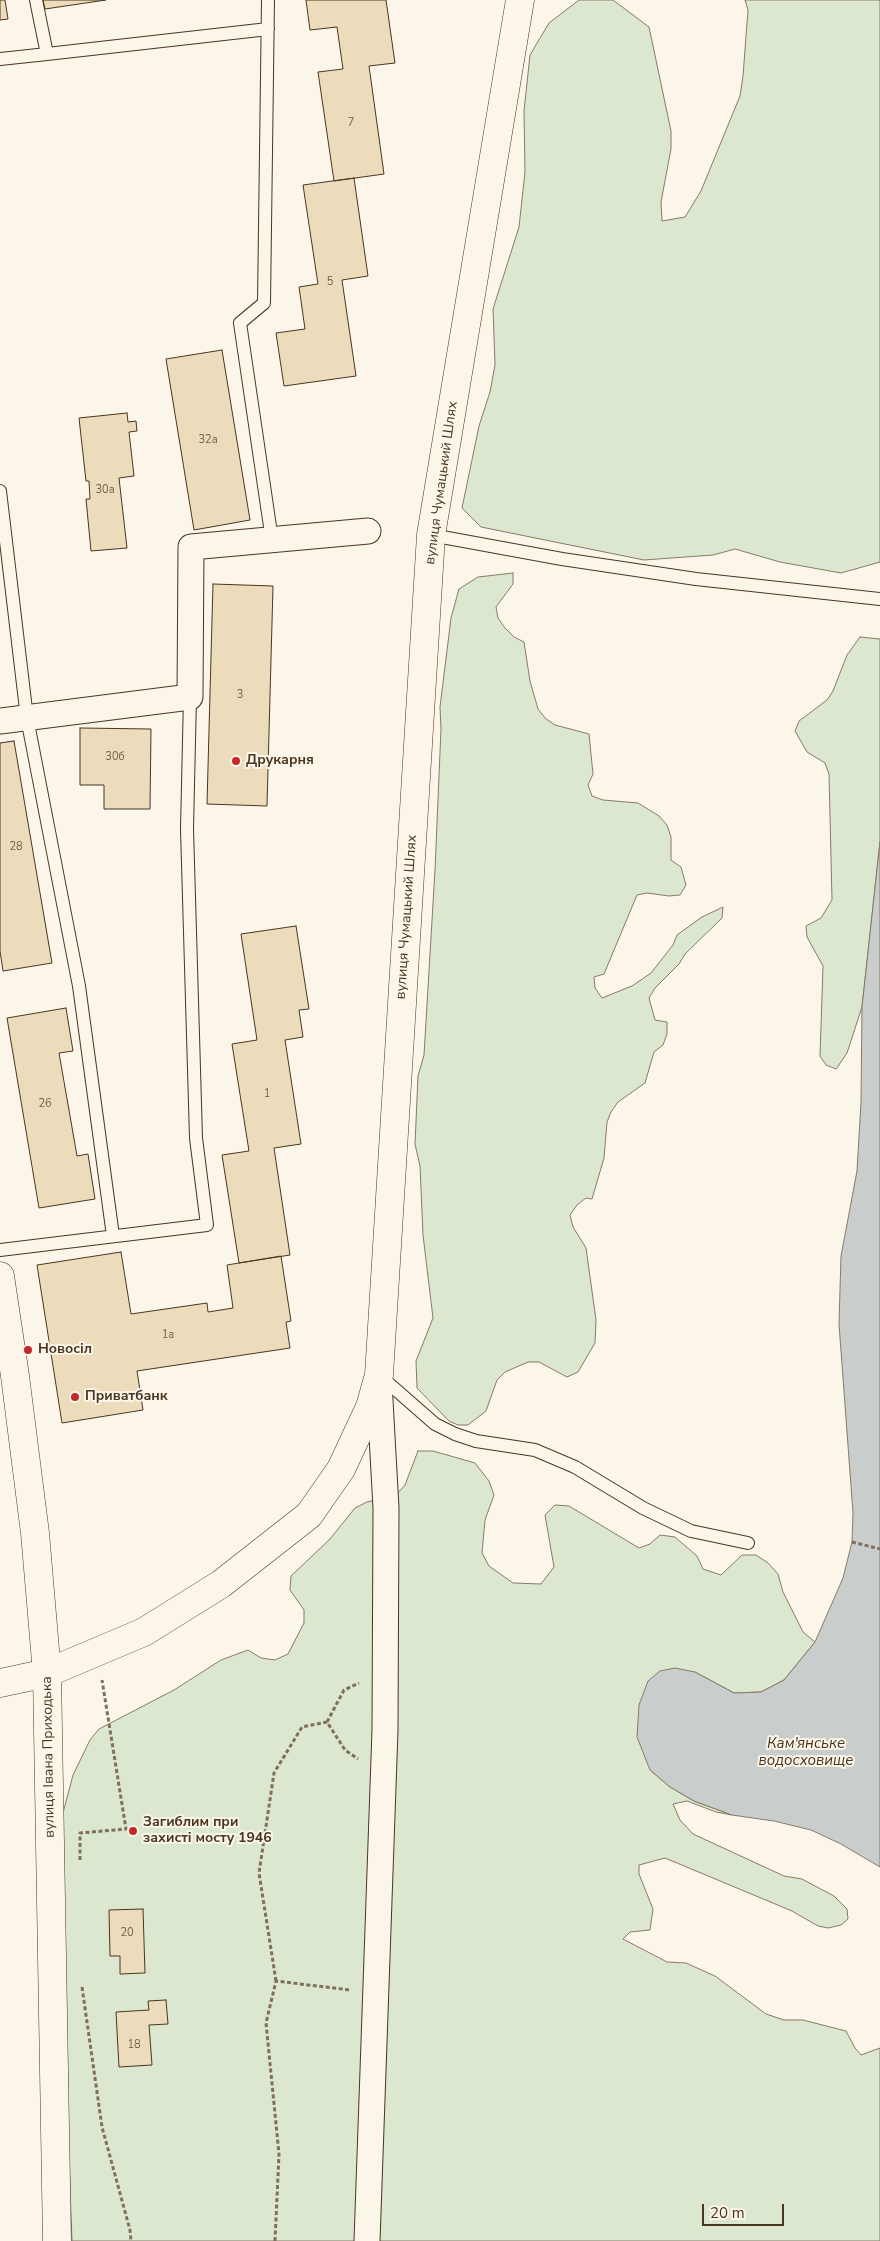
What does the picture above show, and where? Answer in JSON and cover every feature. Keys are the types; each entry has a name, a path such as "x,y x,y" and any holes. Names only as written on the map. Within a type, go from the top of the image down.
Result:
{"main road":[{"name":"вулиця Чумацький Шлях","path":"0,1683 47,1673 97,1650 144,1632 221,1584 309,1515 341,1469 370,1407 379,1375 431,535 520,0"},
{"name":"вулиця Івана Приходька","path":"0,1276 8,1378 34,1533 47,1673 57,2241"}],"street":[{"path":"0,721 190,696 192,547 368,531"},
{"path":"367,2241 384,1762 386,1508 379,1375"}],"lane":[{"path":"36,0 47,54"},
{"path":"268,0 264,303 240,323 272,540"},
{"path":"0,59 268,29"},
{"path":"0,491 27,718 79,986 113,1236"},
{"path":"431,535 562,559 686,577 880,600"},
{"path":"0,1250 207,1225 196,1138 187,829 190,696"},
{"path":"379,1375 435,1424 455,1434 476,1441 535,1450 575,1468 643,1508 692,1531 748,1543"}],"path":[{"path":"852,1542 880,1549"},
{"path":"80,1863 80,1833 126,1829 97,1650"},
{"path":"327,1722 344,1690 368,1678 385,1675"},
{"path":"327,1722 345,1750 363,1762 384,1762"},
{"path":"275,2241 279,2154 266,2023 276,1981 259,1874 274,1773 302,1727 327,1722"},
{"path":"81,1980 102,2128 130,2230 131,2241"},
{"path":"276,1981 376,1994"}],"green space":[{"path":"579,0 613,0 649,27 671,131 671,149 661,202 662,221 685,217 701,191 740,96 748,10 745,0 880,0 880,562 841,573 780,562 735,549 713,555 644,560 481,527 462,508 479,426 490,392 495,365 493,309 519,227 525,172 524,111 530,55 549,23"},
{"path":"513,573 513,584 496,607 498,618 514,637 524,642 530,681 538,709 545,718 555,725 589,734 593,774 588,785 592,796 603,800 638,803 659,816 667,825 671,837 671,860 681,867 686,885 680,895 669,896 647,893 637,895 604,974 594,977 595,988 602,998 632,986 651,973 673,945 677,935 702,917 723,907 722,918 685,954 679,964 655,988 649,998 655,1020 667,1022 667,1034 663,1045 654,1052 645,1083 618,1102 611,1112 607,1122 604,1158 592,1199 586,1198 577,1205 570,1215 573,1227 586,1248 596,1320 595,1343 578,1372 567,1377 539,1362 528,1362 505,1372 497,1380 486,1411 468,1425 458,1425 449,1421 417,1388 416,1361 433,1318 423,1235 420,1166 415,1144 418,1076 424,1055 435,870 441,729 440,707 451,618 459,589 478,577"},
{"path":"860,637 880,639 880,842 862,1007 847,1053 836,1069 826,1065 820,1056 823,966 807,937 806,926 821,918 832,900 829,774 825,763 807,752 795,731 799,721 827,700 833,691 847,655"},
{"path":"418,1451 433,1451 475,1463 489,1481 494,1495 485,1520 482,1553 489,1566 513,1583 541,1584 554,1567 545,1515 555,1505 569,1506 639,1548 650,1544 660,1535 675,1537 697,1556 703,1569 721,1575 742,1555 756,1555 768,1563 778,1574 783,1592 803,1632 815,1642 784,1680 761,1692 734,1693 695,1672 650,1770 670,1787 694,1801 732,1815 716,1812 687,1801 673,1804 680,1820 693,1834 784,1876 802,1879 834,1896 847,1909 848,1919 841,1925 828,1928 818,1926 792,1911 665,1858 639,1865 639,1874 653,1909 650,1930 630,1932 623,1939 667,1962 686,1963 715,1976 766,2014 784,2020 803,2020 846,2031 861,2055 880,2048 880,2241 72,2241 59,1828 73,1775 90,1740 99,1729 174,1690 221,1660 248,1650 261,1658 275,1660 288,1654 304,1623 304,1610 290,1590 291,1576 330,1539 355,1508 367,1502 396,1495 405,1485"}],"water":[{"name":"Кам'янське водосховище","path":"880,842 880,1867 841,1844 811,1830 774,1821 732,1815 694,1801 670,1787 650,1770 637,1737 639,1705 648,1681 660,1671 675,1668 695,1672 734,1693 761,1692 784,1680 815,1642 843,1578 852,1542 853,1513 839,1324 841,1256 857,1171 861,1102 862,1007"}],"building":[{"path":"0,0 5,0 8,19 0,20"},
{"path":"43,0 106,0 45,9"},
{"path":"306,0 386,0 395,63 369,66 384,174 334,181 318,72 343,69 337,27 310,30"},
{"path":"354,178 368,276 342,280 356,376 284,386 276,333 305,329 299,287 318,284 303,185"},
{"path":"222,350 250,520 194,530 166,359"},
{"path":"127,413 128,422 136,421 137,431 129,432 134,476 119,478 127,548 91,551 86,499 90,499 89,481 86,481 79,418"},
{"path":"213,584 273,586 267,806 207,804"},
{"path":"80,728 151,729 150,809 104,809 104,785 80,785"},
{"path":"14,741 52,963 3,971 0,951 0,743"},
{"path":"296,926 309,1009 299,1010 303,1037 285,1040 301,1144 274,1148 290,1255 239,1263 222,1155 249,1151 232,1044 257,1040 241,934"},
{"path":"66,1008 73,1051 59,1053 77,1156 88,1154 95,1199 39,1208 7,1018"},
{"path":"121,1252 131,1314 207,1303 208,1312 233,1308 227,1265 281,1256 291,1321 286,1322 290,1348 137,1371 143,1410 62,1423 37,1265"},
{"path":"143,1909 145,1973 120,1974 120,1956 110,1956 109,1910"},
{"path":"166,2000 168,2024 149,2025 152,2065 119,2067 116,2012 149,2010 148,2001"}],"place":[{"name":"Друкарня","path":"236,761"},
{"name":"Новосіл","path":"28,1350"},
{"name":"Приватбанк","path":"75,1397"},
{"name":"Загиблим при захисті мосту 1946","path":"133,1831"}]}
